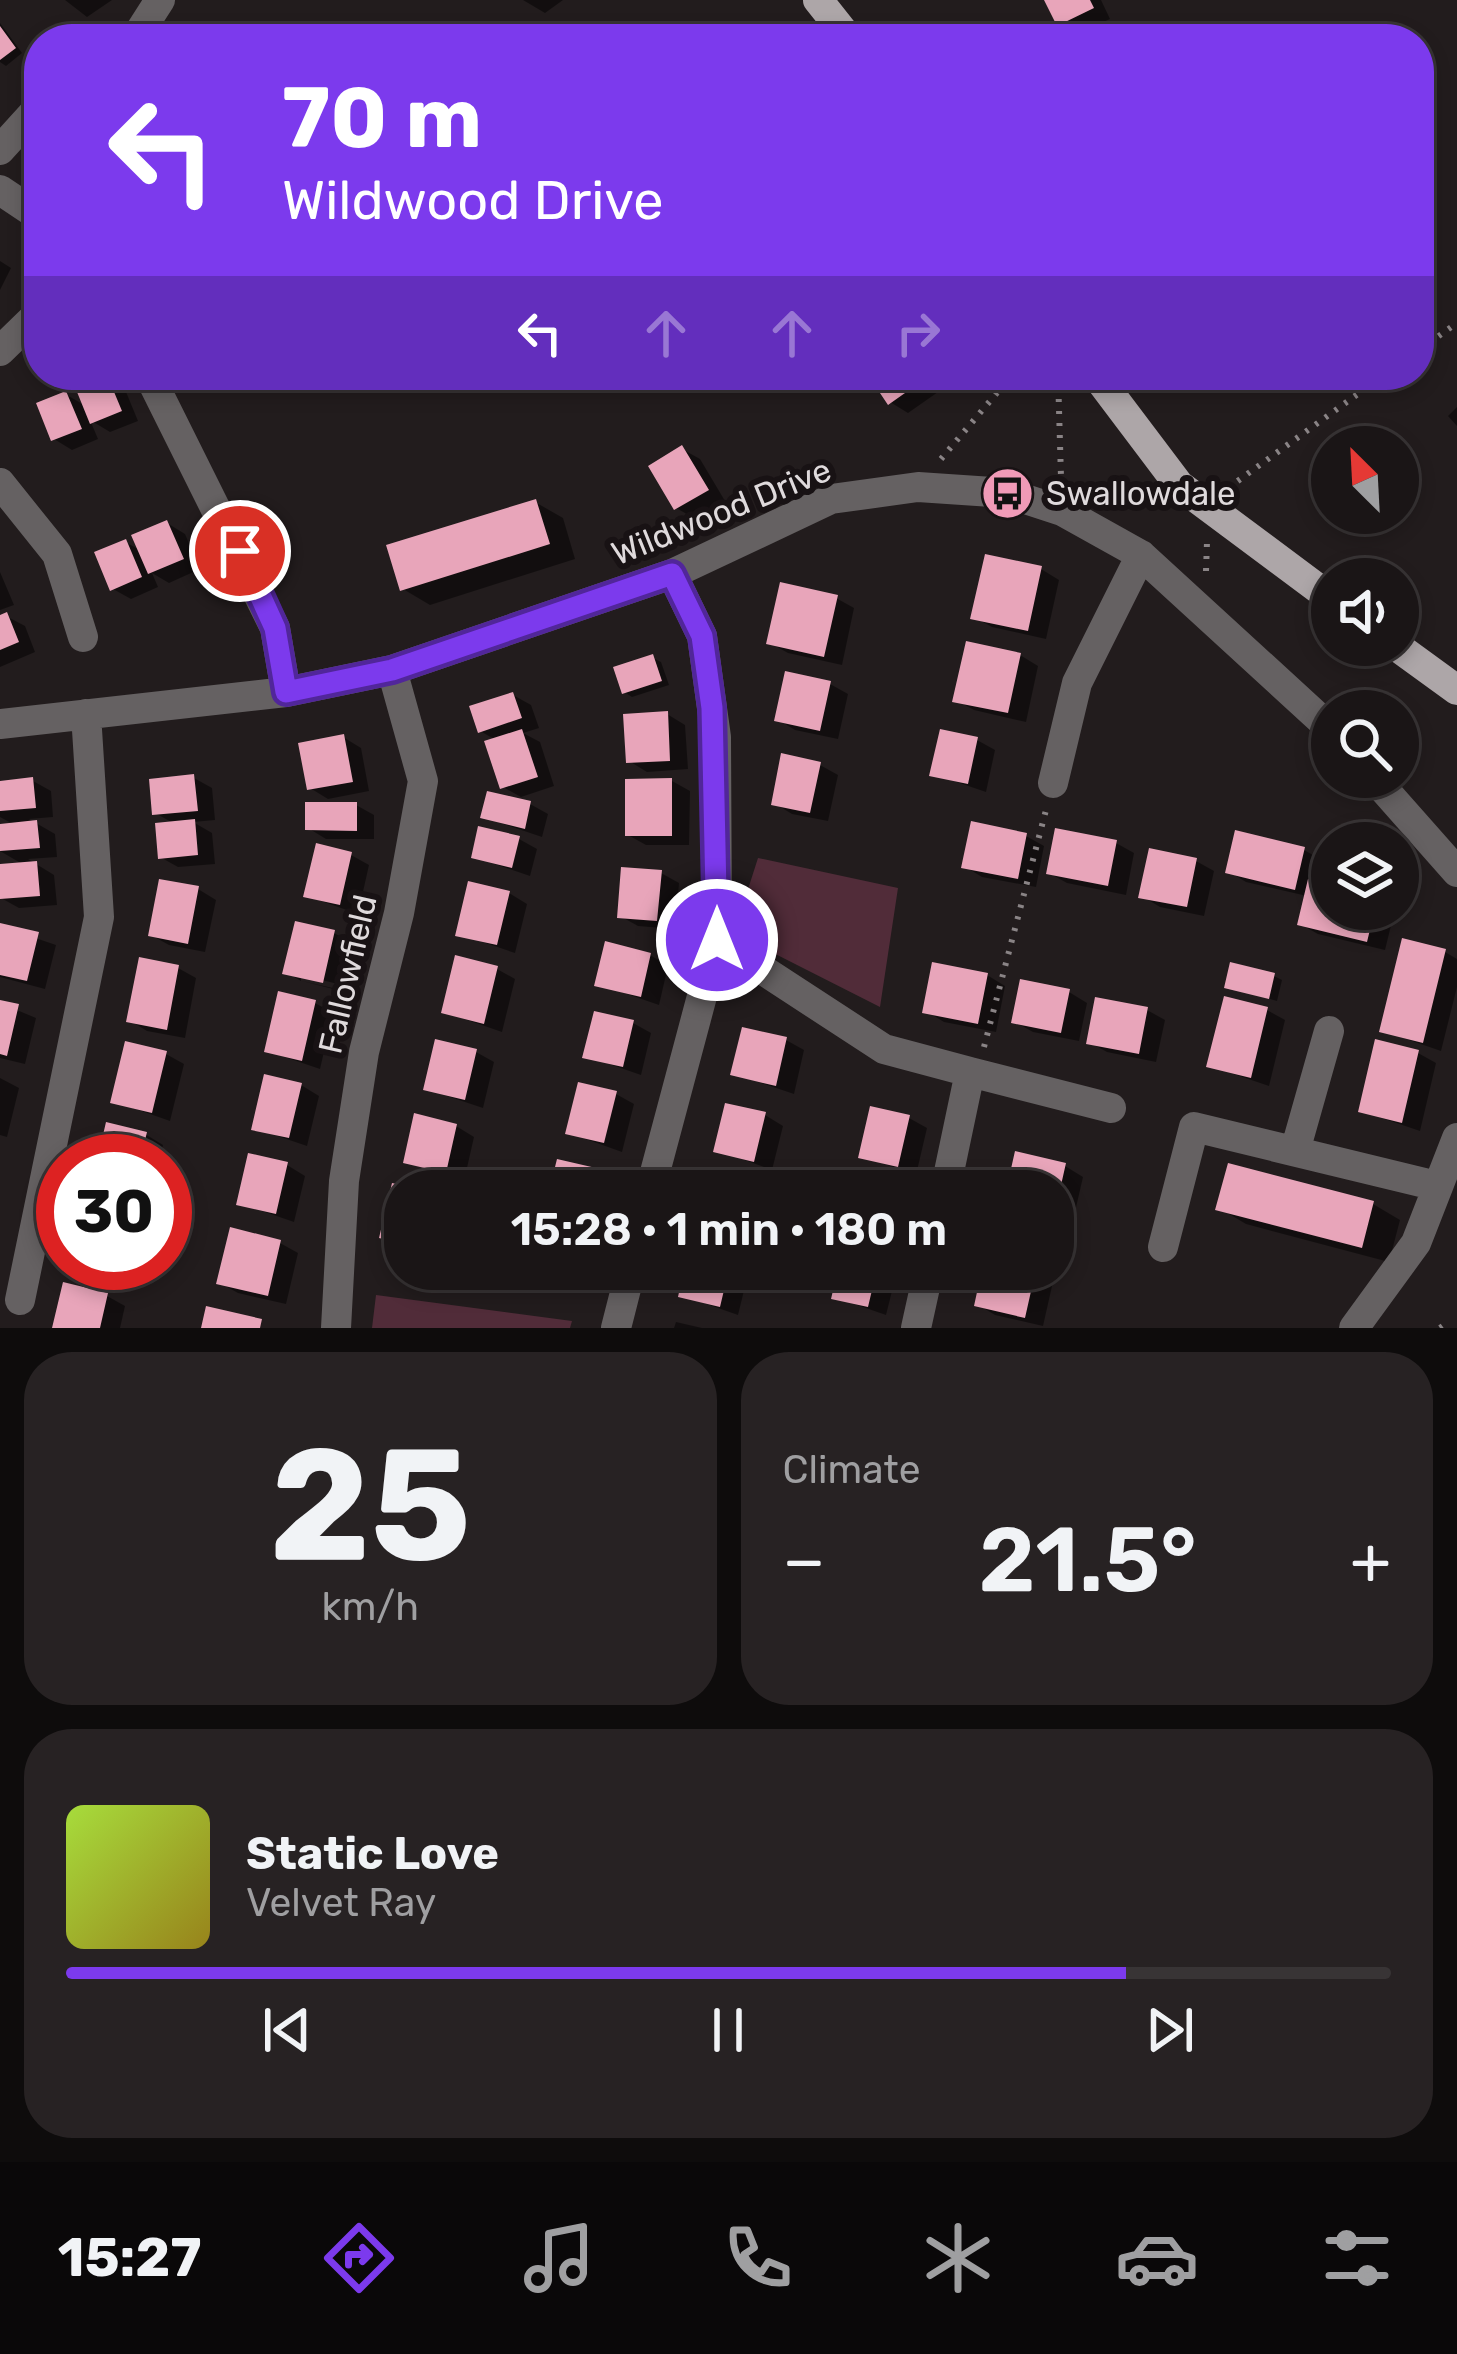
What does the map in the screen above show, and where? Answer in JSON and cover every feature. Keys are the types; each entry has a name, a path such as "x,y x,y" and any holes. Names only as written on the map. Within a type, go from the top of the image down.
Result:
{"main road":[{"path":"818,0 837,24"},
{"path":"1107,390 1179,485 1311,584"},
{"path":"1419,662 1457,690"}],"street":[{"path":"0,150 24,123"},
{"path":"0,351 24,328"},
{"path":"156,390 275,628 286,692"},
{"path":"0,483 57,554 83,637"},
{"name":"Wildwood Drive","path":"0,724 286,692 392,670 672,574 831,499 918,487 1007,493 1062,511 1141,555 1311,710"},
{"path":"1052,783 1077,683 1141,555"},
{"path":"656,1170 717,940 714,718 702,636 672,574"},
{"name":"Fallowfield","path":"346,1309 344,1181 364,1052 423,782 392,670"},
{"path":"20,1300 99,917 86,713"},
{"path":"1392,798 1457,872"},
{"path":"717,940 884,1049 1111,1108"},
{"path":"1295,1151 1329,1030"},
{"path":"950,1170 974,1073"},
{"path":"1163,1246 1194,1126 1437,1186"},
{"path":"1354,1328 1416,1243 1457,1138"},
{"path":"616,1328 626,1290"},
{"path":"916,1328 924,1290"}],"path":[{"path":"918,487 999,390"},
{"path":"1058,390 1062,511"},
{"path":"1205,610 1209,511 1229,486 1363,390"},
{"path":"974,1073 1052,783"}],"shaded area":[{"path":"758,858 898,888 880,1007 734,933"},
{"path":"376,1295 572,1321 570,1328 372,1328"}],"building":[{"path":"1044,0 1090,0 1094,8 1056,24"},
{"path":"0,26 16,48 0,60"},
{"path":"76,390 113,390 122,411 90,424"},
{"path":"878,390 909,390 888,405"},
{"path":"66,391 82,429 51,441 36,403"},
{"path":"682,445 709,490 674,510 648,466"},
{"path":"536,499 550,544 400,591 386,545"},
{"path":"167,520 184,559 148,574 131,535"},
{"path":"126,539 142,577 110,591 94,552"},
{"path":"985,554 1042,566 1028,631 970,619"},
{"path":"780,582 838,595 824,657 766,644"},
{"path":"7,612 19,642 0,650 0,615"},
{"path":"966,641 1021,653 1008,713 952,702"},
{"path":"653,654 662,681 622,694 613,667"},
{"path":"785,671 831,681 820,731 774,721"},
{"path":"513,692 522,718 478,733 469,706"},
{"path":"668,711 670,761 626,763 623,714"},
{"path":"522,729 538,777 500,789 484,741"},
{"path":"940,729 978,737 968,784 929,776"},
{"path":"344,734 353,782 307,790 298,743"},
{"path":"781,753 821,762 810,813 771,805"},
{"path":"194,774 198,811 152,815 149,779"},
{"path":"33,777 36,808 0,811 0,781"},
{"path":"672,778 672,836 625,836 625,779"},
{"path":"487,791 531,801 525,829 480,818"},
{"path":"305,802 357,802 357,831 305,830"},
{"path":"195,819 198,855 158,859 155,823"},
{"path":"37,820 40,848 0,851 0,824"},
{"path":"971,821 1027,833 1018,879 961,868"},
{"path":"478,826 520,836 512,868 471,858"},
{"path":"1055,828 1117,840 1108,886 1046,874"},
{"path":"1235,830 1305,847 1295,890 1225,873"},
{"path":"316,843 352,852 340,905 303,897"},
{"path":"1149,848 1197,858 1187,907 1138,898"},
{"path":"37,861 40,896 0,899 0,864"},
{"path":"621,867 662,870 657,921 617,918"},
{"path":"159,879 199,886 188,944 148,936"},
{"path":"1308,879 1311,880 1311,928 1297,925"},
{"path":"468,881 510,891 497,945 455,936"},
{"path":"295,921 335,930 323,983 282,974"},
{"path":"0,923 39,932 27,981 0,975"},
{"path":"1318,930 1370,930 1367,942"},
{"path":"1402,938 1446,949 1423,1043 1379,1032"},
{"path":"605,941 651,953 641,997 594,986"},
{"path":"455,955 498,966 484,1024 441,1013"},
{"path":"139,957 179,965 167,1030 126,1022"},
{"path":"932,962 988,973 978,1024 922,1013"},
{"path":"1230,962 1275,973 1269,999 1224,988"},
{"path":"1020,979 1070,989 1061,1033 1011,1023"},
{"path":"278,991 316,1000 302,1061 264,1052"},
{"path":"1224,996 1268,1007 1251,1078 1206,1067"},
{"path":"1095,997 1148,1007 1139,1054 1086,1044"},
{"path":"0,1000 19,1004 7,1056 0,1054"},
{"path":"594,1011 634,1020 623,1067 582,1058"},
{"path":"742,1027 787,1037 776,1086 730,1075"},
{"path":"435,1039 477,1049 465,1100 423,1090"},
{"path":"1375,1039 1419,1050 1402,1123 1358,1112"},
{"path":"125,1041 167,1051 152,1113 110,1103"},
{"path":"264,1074 302,1083 289,1138 251,1130"},
{"path":"578,1082 617,1091 604,1143 565,1134"},
{"path":"725,1103 766,1112 754,1162 713,1152"},
{"path":"870,1106 910,1115 898,1167 858,1158"},
{"path":"414,1113 457,1124 447,1170 403,1163"},
{"path":"106,1122 147,1132 147,1134 103,1134"},
{"path":"1015,1151 1066,1163 1064,1170 1011,1170"},
{"path":"248,1153 288,1162 276,1214 236,1205"},
{"path":"557,1159 596,1168 596,1170 554,1170"},
{"path":"1228,1163 1374,1201 1362,1248 1215,1210"},
{"path":"230,1227 281,1240 268,1296 216,1284"},
{"path":"61,1290 108,1293 100,1328 52,1328"},
{"path":"680,1290 724,1290 720,1307 678,1297"},
{"path":"833,1290 872,1290 868,1307 831,1299"},
{"path":"977,1290 1031,1290 1025,1318 974,1306"},
{"path":"206,1306 262,1319 260,1328 201,1328"}],"place":[{"name":"Swallowdale","path":"1007,493"}],"route":[{"path":"240,551 275,628 286,692 392,670 672,574 702,636 716,737 717,940"}]}
